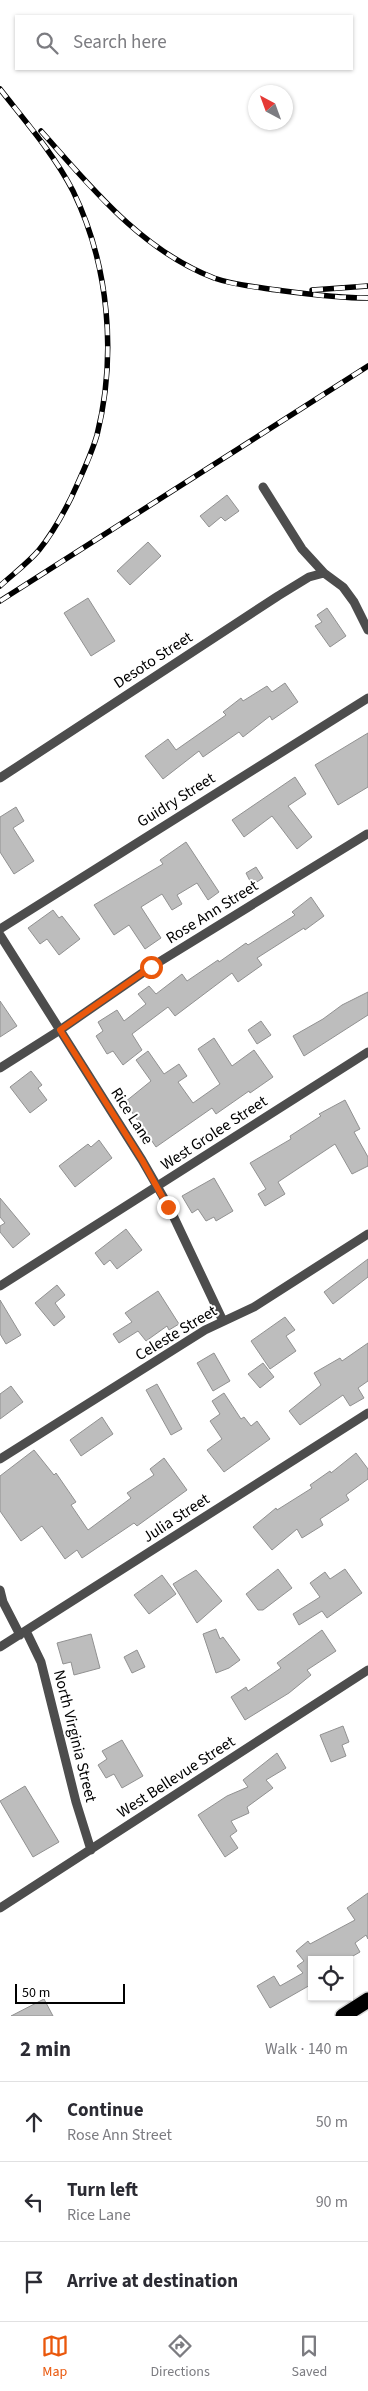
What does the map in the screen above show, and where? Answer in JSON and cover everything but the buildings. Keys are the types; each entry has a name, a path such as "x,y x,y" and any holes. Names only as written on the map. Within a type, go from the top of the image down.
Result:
{"highway":[{"path":"343,2016 368,2000"}],"street":[{"path":"263,487 302,549 324,573 343,587 354,602 368,630"},
{"name":"Desoto Street","path":"0,778 278,596 309,577 324,573"},
{"name":"Guidry Street","path":"0,929 368,698"},
{"name":"Rose Ann Street","path":"0,1068 60,1030 151,967 367,834"},
{"name":"Rice Lane","path":"0,935 157,1187 223,1321"},
{"name":"West Grolee Street","path":"0,1286 368,1052"},
{"name":"Celeste Street","path":"0,1459 205,1330 254,1306 368,1234"},
{"name":"Julia Street","path":"0,1647 368,1414"},
{"path":"0,1590 3,1602 23,1633"},
{"name":"North Virginia Street","path":"23,1633 41,1662 76,1802 91,1850"},
{"name":"West Bellevue Street","path":"0,1908 368,1670"}],"railway":[{"path":"0,89 57,164 73,191 85,219 95,249 102,280 108,342 107,374 103,405 97,435 85,467 68,505 48,538 39,550 0,586"},
{"path":"41,131 98,195 119,215 140,234 188,266 214,278 245,286 322,296 368,298"},
{"path":"312,290 368,286"},
{"path":"0,601 368,366"}],"route":[{"path":"151,967 60,1030 142,1160 168,1207"}]}
